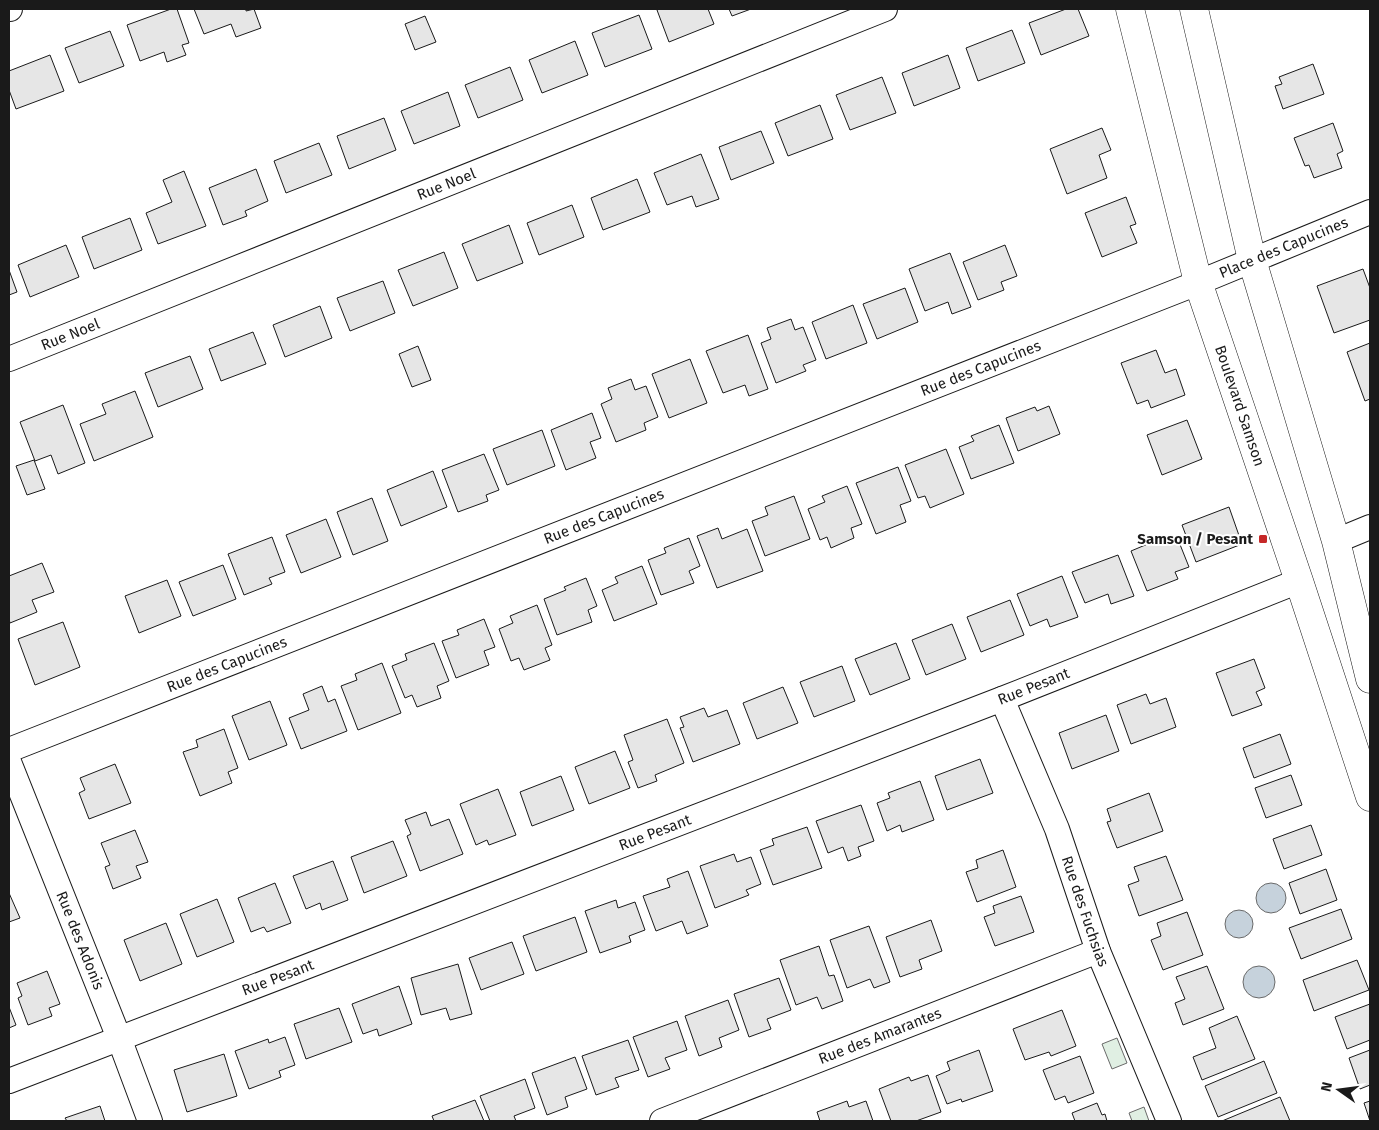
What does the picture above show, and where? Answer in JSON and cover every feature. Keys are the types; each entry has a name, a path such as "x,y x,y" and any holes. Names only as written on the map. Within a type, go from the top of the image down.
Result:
{"street":[{"name":"Rue Noel","path":"9,359 843,16 885,9"},
{"name":"Boulevard Samson","path":"1130,9 1198,282 1370,797"},
{"path":"1194,9 1252,260 1336,540 1370,679"},
{"name":"Place des Capucines","path":"1198,282 1370,212"},
{"name":"Rue des Capucines","path":"9,750 1198,282"},
{"path":"1336,540 1370,527"},
{"name":"Rue Pesant","path":"9,1081 1002,700 1299,580"},
{"name":"Rue des Fuchsias","path":"1002,700 1057,829 1098,951 1169,1121"},
{"name":"Rue des Adonis","path":"9,762 150,1121"},
{"name":"Rue des Amarantes","path":"662,1121 1098,951"}],"green space":[{"path":"1117,1038 1127,1063 1112,1069 1102,1044"},
{"path":"1144,1107 1149,1121 1132,1121 1129,1113"}],"shaded area":[{"path":"1271,883 1282,887 1286,898 1282,909 1271,913 1260,909 1256,898 1260,887"},
{"path":"1239,910 1249,914 1253,924 1249,934 1239,938 1229,934 1225,924 1229,914"},
{"path":"1259,966 1270,971 1275,982 1270,993 1259,998 1248,993 1243,982 1248,971"}],"building":[{"path":"171,9 177,9 189,43 182,45 186,55 167,62 164,52 140,61 127,25"},
{"path":"194,9 246,9 246,11 254,9 261,28 236,37 231,24 204,34"},
{"path":"708,9 714,24 669,42 657,10"},
{"path":"729,9 751,9 732,16"},
{"path":"1066,9 1078,9 1089,36 1041,55 1029,23"},
{"path":"639,15 652,49 605,67 592,33"},
{"path":"425,16 436,42 415,50 405,24"},
{"path":"1012,30 1025,63 978,81 966,48"},
{"path":"110,31 124,66 79,83 65,48"},
{"path":"575,41 588,75 542,93 529,60"},
{"path":"50,55 64,91 16,109 9,90 9,71"},
{"path":"948,55 960,88 914,106 902,73"},
{"path":"1313,64 1324,94 1283,109 1275,86 1282,84 1279,77"},
{"path":"510,67 523,100 478,118 465,85"},
{"path":"882,77 896,113 850,130 836,95"},
{"path":"448,92 460,126 414,144 401,111"},
{"path":"820,105 833,139 788,156 775,123"},
{"path":"384,118 396,150 349,169 337,136"},
{"path":"1333,123 1343,151 1337,154 1342,168 1314,178 1309,165 1305,166 1294,138"},
{"path":"1102,128 1111,150 1099,155 1107,178 1067,194 1050,149"},
{"path":"761,131 774,163 731,180 719,147"},
{"path":"319,143 332,175 286,193 274,161"},
{"path":"701,154 719,199 696,207 692,196 667,205 654,173"},
{"path":"256,169 268,201 245,211 247,216 223,225 209,188"},
{"path":"184,171 206,226 158,244 146,213 172,202 163,180"},
{"path":"637,179 650,212 603,230 591,198"},
{"path":"1126,197 1136,224 1130,226 1137,243 1102,257 1085,213"},
{"path":"572,205 584,237 539,255 527,223"},
{"path":"130,218 142,250 94,269 82,237"},
{"path":"509,225 523,263 477,281 462,244"},
{"path":"66,245 79,277 30,297 18,265"},
{"path":"1005,245 1017,276 1001,282 1004,290 978,300 963,262"},
{"path":"444,252 458,288 413,306 398,270"},
{"path":"950,253 971,307 952,314 948,302 925,311 909,269"},
{"path":"1363,269 1370,288 1370,320 1334,333 1317,286"},
{"path":"9,270 17,292 9,295"},
{"path":"383,281 395,313 350,331 337,298"},
{"path":"905,288 918,322 877,339 863,304"},
{"path":"853,305 867,343 826,359 812,322"},
{"path":"320,306 332,338 285,357 273,325"},
{"path":"791,319 795,330 803,327 816,360 803,365 806,371 776,383 761,343 771,339 767,328"},
{"path":"253,332 266,364 221,381 209,349"},
{"path":"748,335 768,389 749,396 745,385 723,393 706,351"},
{"path":"1370,343 1370,399 1365,401 1347,352"},
{"path":"418,346 431,380 412,387 399,354"},
{"path":"1156,350 1165,373 1176,369 1185,395 1151,408 1148,400 1137,404 1121,363"},
{"path":"190,356 203,389 158,407 145,373"},
{"path":"690,359 707,403 669,418 652,374"},
{"path":"631,379 635,390 646,386 658,417 644,423 646,430 616,442 601,404 612,399 608,388"},
{"path":"135,391 153,437 94,461 80,424 106,414 102,404"},
{"path":"63,405 85,463 58,474 51,455 35,461 20,422"},
{"path":"1049,406 1060,434 1018,451 1006,418 1035,407 1037,411"},
{"path":"592,413 601,438 590,442 596,458 566,470 551,430"},
{"path":"1187,420 1202,459 1162,475 1147,435"},
{"path":"999,425 1014,463 971,479 959,447 974,441 971,436"},
{"path":"542,430 555,466 507,485 493,449"},
{"path":"946,449 964,494 930,508 925,496 918,498 905,465"},
{"path":"484,454 499,490 486,495 488,501 458,512 442,470"},
{"path":"34,460 45,489 27,495 16,466"},
{"path":"898,467 911,501 900,505 906,522 876,534 856,483"},
{"path":"433,471 447,507 401,526 387,490"},
{"path":"847,486 862,524 851,528 854,538 831,548 827,537 820,540 808,509 825,502 822,496"},
{"path":"794,496 810,539 765,556 752,521 768,515 765,507"},
{"path":"372,498 388,541 353,555 337,512"},
{"path":"1229,507 1242,544 1196,562 1182,525"},
{"path":"326,519 341,557 301,573 286,535"},
{"path":"718,528 722,539 747,529 763,571 717,588 697,536"},
{"path":"272,537 285,572 269,578 272,584 244,595 228,554"},
{"path":"1177,537 1189,567 1175,572 1178,579 1147,591 1131,551 1162,538 1164,542"},
{"path":"689,538 700,566 689,571 694,583 661,595 648,560 666,553 664,548"},
{"path":"1118,555 1134,596 1111,604 1108,594 1085,603 1072,572"},
{"path":"42,563 54,592 32,600 37,612 10,623 9,576"},
{"path":"223,565 236,599 193,616 179,582"},
{"path":"642,566 657,604 614,621 602,590 618,583 615,577"},
{"path":"1062,576 1078,617 1050,627 1047,619 1030,626 1017,594"},
{"path":"586,578 597,606 588,610 592,622 557,635 544,599 566,590 564,587"},
{"path":"167,580 181,616 139,633 125,596"},
{"path":"1010,600 1024,635 981,652 967,617"},
{"path":"537,605 552,645 545,648 550,660 524,670 519,658 511,661 499,629 513,623 510,616"},
{"path":"484,619 495,647 484,651 489,665 456,678 442,641 459,635 457,630"},
{"path":"63,622 80,667 35,685 18,639"},
{"path":"952,624 966,659 926,675 912,640"},
{"path":"434,643 449,681 437,686 441,698 417,707 412,695 405,698 392,666 407,660 405,654"},
{"path":"896,643 910,679 870,695 855,659"},
{"path":"1254,659 1265,688 1256,692 1262,705 1232,716 1216,673"},
{"path":"382,663 401,713 358,730 341,686 357,680 355,674"},
{"path":"842,666 855,701 814,717 800,682"},
{"path":"322,686 328,702 335,699 347,731 301,749 289,718 309,710 303,694"},
{"path":"783,687 798,723 757,739 743,703"},
{"path":"1146,694 1150,704 1166,698 1176,727 1131,744 1117,705"},
{"path":"270,701 287,745 249,760 232,716"},
{"path":"704,708 708,717 727,710 740,744 693,762 680,728 684,727 680,717"},
{"path":"1106,715 1119,751 1072,769 1059,733"},
{"path":"667,719 684,763 655,775 657,781 638,788 628,762 633,760 624,735"},
{"path":"224,729 238,768 228,772 232,783 200,796 183,752 198,747 196,740"},
{"path":"1280,734 1291,764 1254,778 1243,748"},
{"path":"615,751 630,788 589,804 575,767"},
{"path":"980,759 993,793 947,810 935,776"},
{"path":"115,764 131,803 89,819 79,793 85,790 80,778"},
{"path":"1291,775 1302,805 1266,818 1255,788"},
{"path":"561,776 574,810 532,826 520,792"},
{"path":"920,781 934,820 902,832 900,825 887,831 877,803 890,798 888,793"},
{"path":"498,789 516,835 489,845 487,840 476,845 460,804"},
{"path":"1149,793 1163,831 1117,848 1107,822 1111,821 1107,809"},
{"path":"861,805 874,841 858,847 861,856 848,861 843,847 828,853 816,821"},
{"path":"426,812 431,826 449,819 463,854 420,871 407,836 411,834 405,820"},
{"path":"1311,825 1322,855 1284,869 1273,839"},
{"path":"807,827 822,868 773,885 760,850 774,845 772,839"},
{"path":"135,830 148,862 136,866 141,878 113,889 105,867 110,865 101,843"},
{"path":"393,841 407,876 364,893 351,857"},
{"path":"1003,850 1016,887 977,902 966,872 978,868 976,860"},
{"path":"734,854 737,862 751,857 761,884 746,890 749,895 715,908 700,866"},
{"path":"1166,856 1183,900 1139,916 1128,885 1139,881 1134,867"},
{"path":"333,861 348,900 322,910 320,903 306,909 293,876"},
{"path":"1326,869 1337,900 1300,914 1289,883"},
{"path":"688,871 708,926 687,934 682,921 656,931 643,896 670,887 667,879"},
{"path":"275,883 291,923 267,932 264,927 251,932 238,898"},
{"path":"9,893 20,918 9,922"},
{"path":"1021,896 1034,932 995,946 984,917 995,913 993,906"},
{"path":"217,899 234,942 197,957 180,914"},
{"path":"616,900 618,908 635,902 645,930 629,936 631,942 600,953 585,911"},
{"path":"1341,909 1352,939 1301,959 1289,928"},
{"path":"1187,912 1203,955 1163,970 1151,940 1161,936 1157,923"},
{"path":"575,917 587,952 536,971 523,936"},
{"path":"931,920 942,951 919,960 922,969 900,977 886,937"},
{"path":"166,923 182,964 140,981 124,940"},
{"path":"869,926 890,982 874,988 870,979 847,988 830,940"},
{"path":"512,942 524,974 481,990 469,958"},
{"path":"819,946 829,976 834,975 843,1001 822,1009 817,997 796,1005 780,960"},
{"path":"1357,960 1369,990 1314,1011 1303,980"},
{"path":"458,964 472,1014 450,1020 446,1008 421,1015 411,978"},
{"path":"1207,966 1224,1009 1183,1025 1175,1003 1185,999 1176,977"},
{"path":"47,971 60,1004 49,1008 52,1016 28,1025 18,998 22,996 17,983"},
{"path":"779,978 791,1010 767,1019 771,1029 749,1037 734,994"},
{"path":"399,986 412,1024 379,1036 377,1029 363,1034 352,1004"},
{"path":"728,1000 739,1030 719,1038 722,1047 699,1056 685,1016"},
{"path":"1370,1004 1370,1040 1347,1049 1335,1017"},
{"path":"9,1007 16,1025 9,1028"},
{"path":"339,1008 352,1042 306,1059 294,1024"},
{"path":"1062,1010 1076,1046 1051,1056 1049,1052 1025,1060 1013,1029"},
{"path":"1237,1016 1255,1059 1202,1080 1193,1057 1216,1048 1209,1028"},
{"path":"677,1021 687,1050 665,1058 670,1069 648,1077 633,1037"},
{"path":"285,1037 295,1065 279,1071 281,1077 249,1089 235,1051 268,1039 269,1043"},
{"path":"628,1040 639,1070 615,1078 619,1087 596,1095 582,1056"},
{"path":"979,1050 993,1091 962,1102 961,1099 947,1104 936,1076 950,1070 947,1062"},
{"path":"1370,1050 1370,1085 1360,1089 1349,1058"},
{"path":"224,1054 237,1096 187,1112 174,1070"},
{"path":"1080,1056 1094,1093 1068,1103 1065,1096 1055,1100 1043,1070"},
{"path":"575,1057 587,1089 565,1097 568,1107 547,1115 532,1073"},
{"path":"1264,1061 1277,1093 1218,1117 1205,1086"},
{"path":"928,1075 941,1112 916,1121 891,1121 879,1089 909,1077 911,1081"},
{"path":"525,1079 535,1108 514,1116 516,1121 490,1121 480,1096"},
{"path":"1280,1097 1290,1121 1222,1121"},
{"path":"475,1100 484,1121 434,1121 432,1116"},
{"path":"847,1101 849,1107 866,1101 873,1121 820,1121 817,1112"},
{"path":"1370,1101 1370,1121 1364,1103"},
{"path":"1097,1103 1102,1115 1105,1114 1107,1121 1075,1121 1072,1113"},
{"path":"100,1106 105,1121 67,1121 65,1118"}],"place":[{"name":"Samson / Pesant","path":"1263,539"}]}
